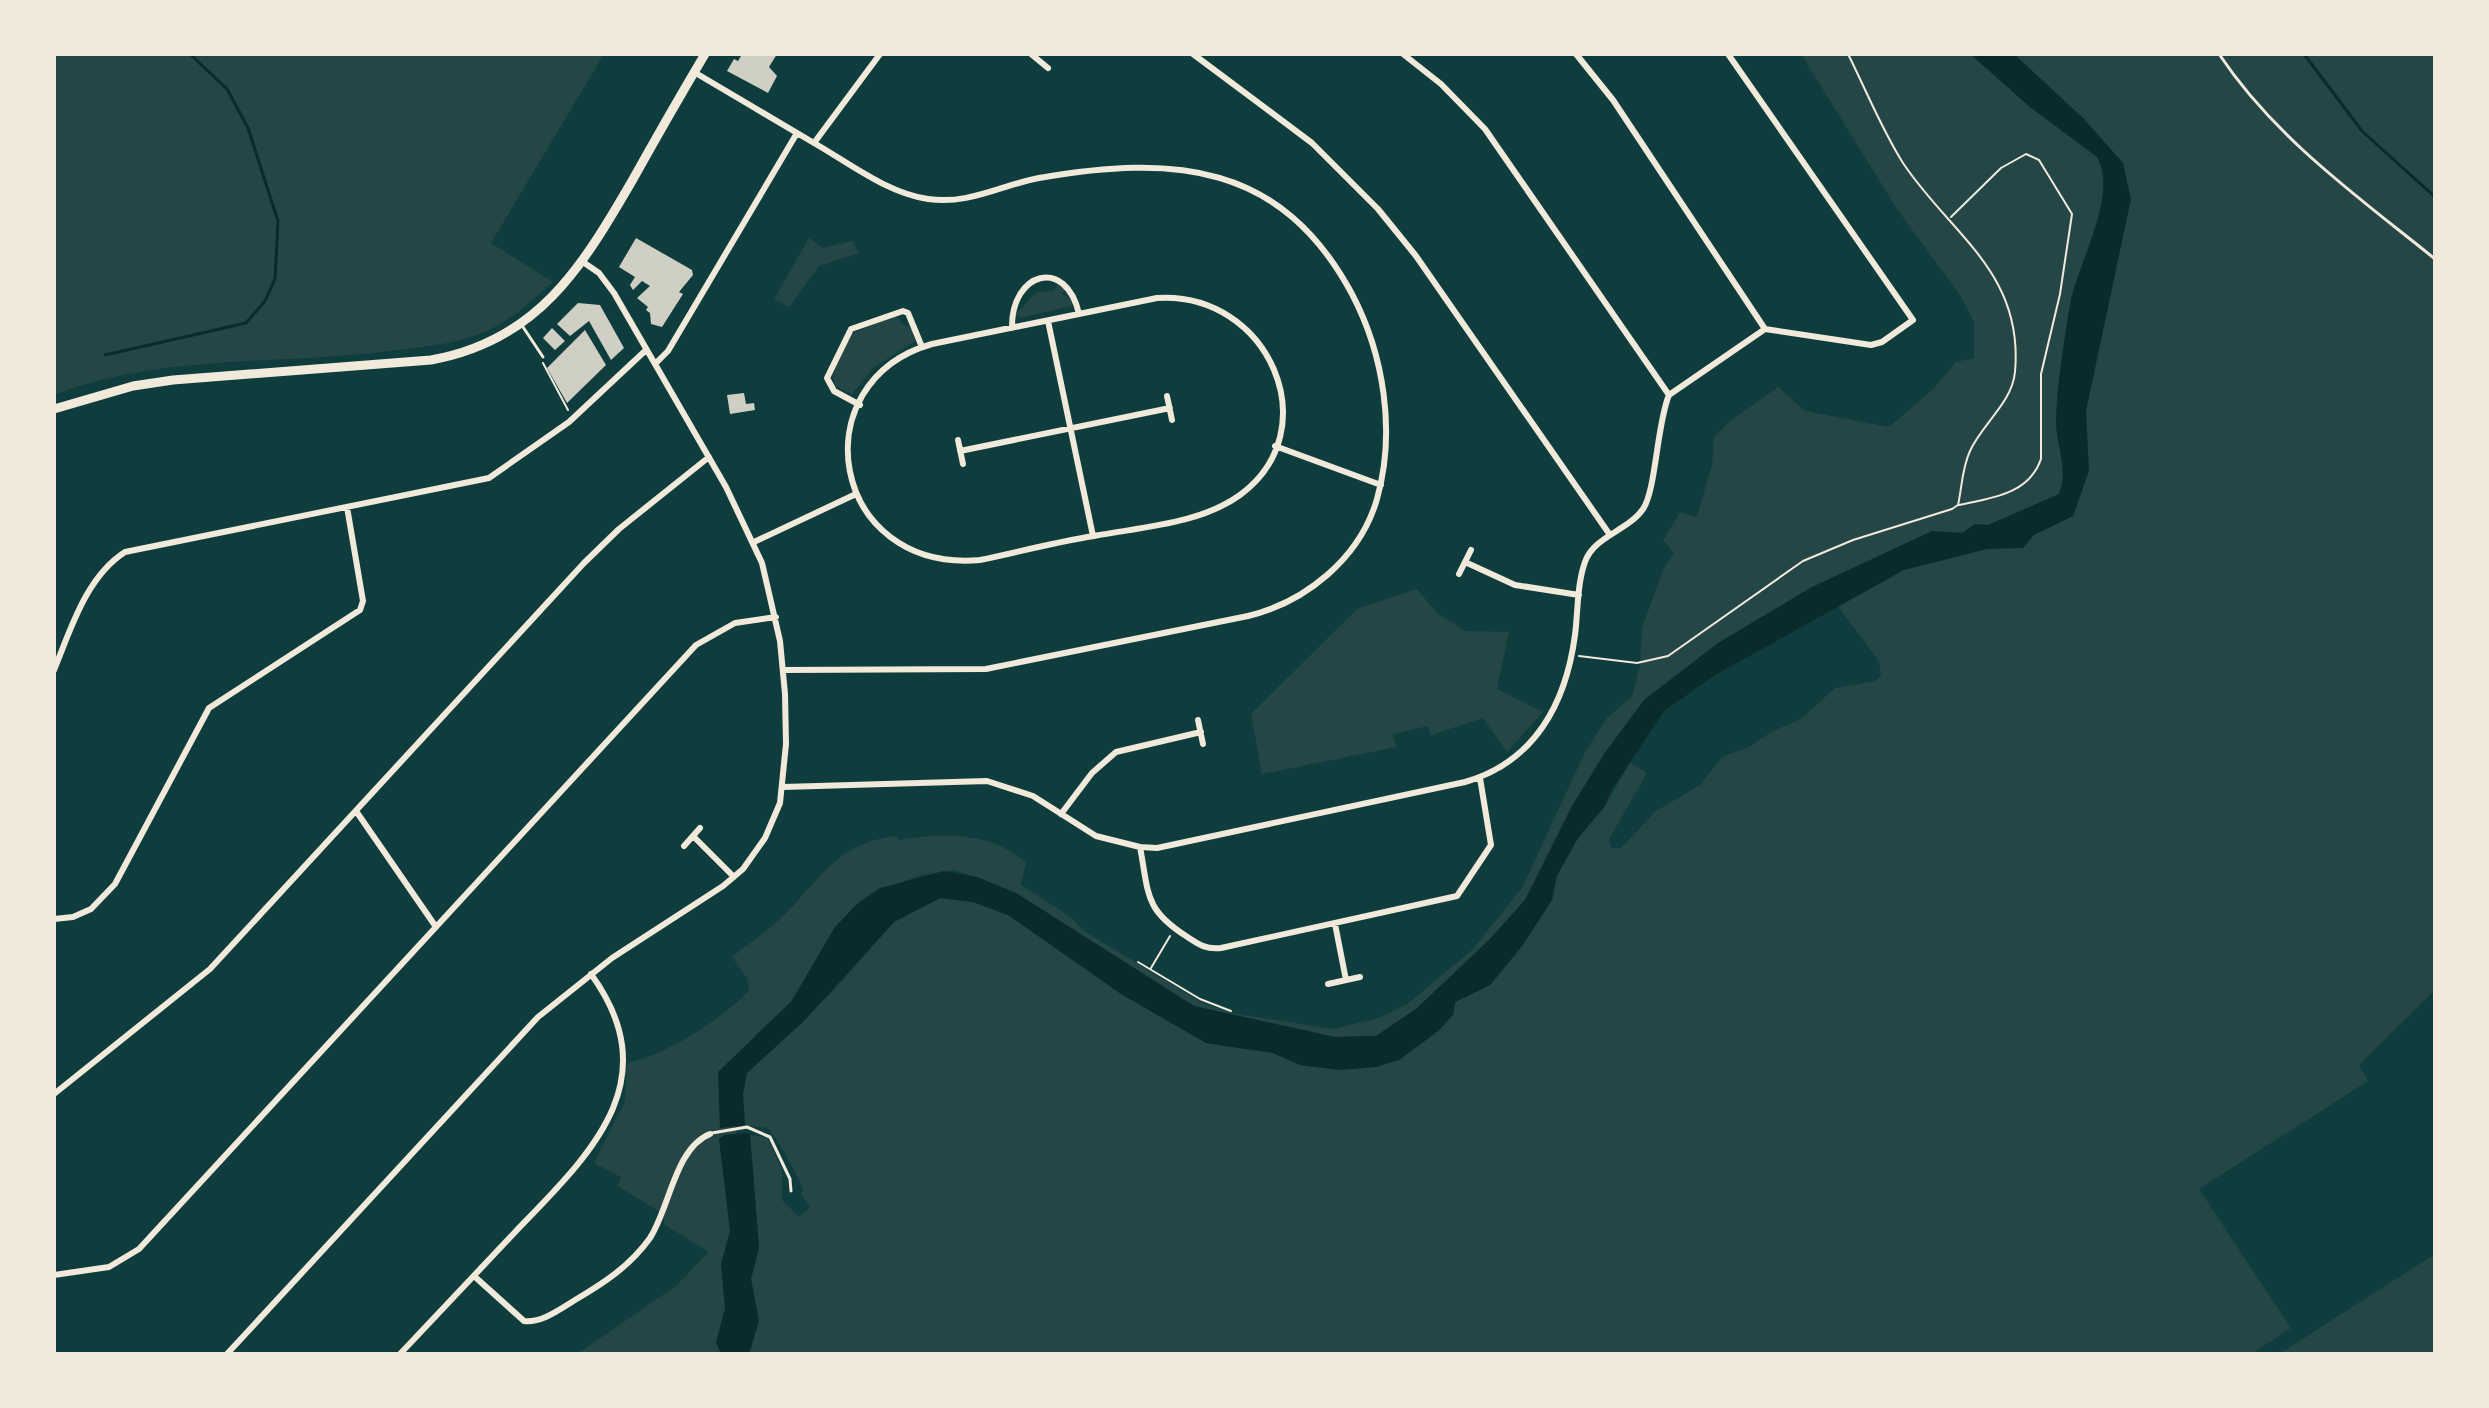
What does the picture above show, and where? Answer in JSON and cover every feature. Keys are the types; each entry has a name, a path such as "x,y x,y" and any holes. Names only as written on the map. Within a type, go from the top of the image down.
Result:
{"main road":[{"path":"54,409 120,389 173,380 446,357 484,344 521,324 551,300 583,262 705,54"}],"street":[{"path":"814,143 880,54"},
{"path":"1031,54 1041,57 1048,68"},
{"path":"1193,54 1312,143 1378,209 1424,268 1610,535"},
{"path":"1403,54 1441,84 1485,129 1669,395"},
{"path":"1576,54 1613,100 1765,329"},
{"path":"783,787 987,781 1033,796 1096,836 1140,847 1172,846 1480,778 1502,766 1538,737 1562,696 1572,655 1585,559 1646,504 1669,395 1765,329 1871,345 1882,342 1913,320 1728,54"},
{"path":"694,72 889,186 925,199 960,200 1039,178 1134,169 1201,171 1231,180 1264,196 1298,221 1328,255 1363,316 1376,352 1383,391 1386,447 1381,485 1366,527 1336,566 1305,593 1262,613 997,668 783,670"},
{"path":"655,364 668,351 797,133"},
{"path":"227,1354 513,1041 591,974 734,877 765,838 783,787 786,744 783,670 776,617 754,542 709,457 606,282 583,262"},
{"path":"1012,328 1012,309 1016,297 1028,283 1041,278 1049,277 1069,287 1075,295 1079,314"},
{"path":"1172,297 1223,310 1260,344 1278,378 1281,416 1275,446 1252,484 1210,512 980,560 938,560 906,550 878,528 856,494 849,464 849,433 860,405 884,370 922,347 1079,314 1172,297"},
{"path":"860,405 834,391 827,378 851,329 903,311 908,313 922,347"},
{"path":"1048,321 1093,536"},
{"path":"54,670 81,605 108,567 125,552 485,480 574,417 646,350"},
{"path":"1167,396 1172,420"},
{"path":"960,451 1170,408"},
{"path":"958,440 963,464"},
{"path":"1275,446 1381,485"},
{"path":"54,1094 210,969 584,563 619,529 709,457"},
{"path":"754,542 856,494"},
{"path":"54,919 73,917 91,909 115,884 209,708 360,610 362,592 347,507"},
{"path":"1459,574 1471,550"},
{"path":"1465,562 1515,585 1579,595"},
{"path":"54,1275 109,1267 139,1249 696,645 735,623 776,617"},
{"path":"1198,720 1203,744"},
{"path":"1061,814 1092,773 1116,752 1201,732"},
{"path":"1140,847 1152,908 1158,917 1212,949 1457,896 1491,845 1480,778"},
{"path":"356,811 436,927"},
{"path":"684,846 700,828"},
{"path":"693,836 734,877"},
{"path":"1335,924 1346,980"},
{"path":"400,1354 571,1174 595,1146 609,1122 618,1096 621,1046 612,1011 591,974"},
{"path":"1328,984 1360,977"},
{"path":"474,1276 520,1319 532,1322 625,1267 663,1214 683,1158 699,1138 710,1134"},
{"path":"663,1214 672,1218"}],"lane":[{"path":"2219,54 2241,87 2307,157 2435,259"},
{"path":"521,324 543,357"},
{"path":"710,1134 747,1127 763,1132 773,1141 790,1179 791,1191"}],"path":[{"path":"1848,54 1904,164 1950,217 1991,273 2014,330 2015,373 2005,402 1970,451 1958,505"},
{"path":"1572,655 1637,663 1668,656 1803,561 1958,505 2015,490 2037,470 2041,459 2041,374 2072,226 2070,209 2039,160 2026,154 2001,168 1950,217"},
{"path":"543,357 552,385 574,417"},
{"path":"1151,969 1174,929"},
{"path":"1138,962 1200,999 1231,1011"}],"shaded area":[{"path":"54,54 604,54 491,243 553,282 500,324 468,338 435,345 348,355 177,367 94,382 54,395"},
{"path":"1801,54 2435,54 2435,990 2359,1065 2368,1081 2199,1189 2291,1328 2251,1354 749,1354 759,1321 751,1279 759,1248 750,1135 768,1138 782,1170 782,1200 799,1217 810,1207 801,1194 803,1190 792,1167 768,1128 745,1125 743,1094 747,1073 831,993 894,922 940,898 973,902 1008,915 1155,1014 1224,1046 1273,1053 1300,1065 1340,1070 1399,1060 1438,1031 1453,1015 1455,1002 1490,985 1522,946 1552,900 1557,876 1578,838 1605,806 1630,763 1647,773 1609,839 1611,848 1621,848 1656,811 1700,785 1722,757 1751,746 1771,732 1801,719 1835,688 1875,681 1881,675 1879,661 1831,597 1661,700 1572,806 1525,900 1489,940 1416,1009 1376,1036 1335,1037 1194,1006 1016,893 955,870 922,875 871,893 835,927 791,1002 756,1034 729,1088 741,1163 733,1354 577,1354 676,1286 709,1252 665,1225 663,1214 618,1186 621,1177 594,1163 625,1101 627,1063 660,1052 692,1035 749,991 747,978 732,957 779,920 834,863 860,845 897,836 899,840 949,836 997,845 1026,863 1021,885 1072,918 1084,931 1204,1004 1238,1014 1332,1029 1379,1018 1409,1003 1473,949 1522,888 1585,752 1607,718 1632,696 1640,666 1642,628 1663,570 1674,553 1663,540 1680,512 1695,517 1698,513 1712,465 1714,437 1729,422 1778,387 1805,411 1889,427 1932,390 1956,362 1974,358 1974,322 1962,298 1897,209"},
{"path":"1970,54 2014,54 2084,119 2123,163 2131,199 2086,411 2089,471 2073,516 2034,535 2023,548 1987,549 1904,570 1715,675 1664,711 1611,791 1605,806 1578,838 1557,875 1552,900 1522,946 1490,985 1455,1002 1453,1015 1438,1031 1399,1060 1376,1067 1340,1070 1300,1065 1273,1053 1206,1043 1121,994 1008,915 973,902 940,898 894,922 804,1021 747,1073 743,1094 745,1125 720,1128 718,1072 791,1002 835,927 857,904 880,888 944,871 977,877 1016,893 1194,1006 1335,1037 1376,1036 1416,1009 1489,940 1525,900 1572,806 1604,754 1644,700 1718,643 1810,588 1932,531 1962,533 1975,524 1988,525 2059,494 2063,476 2056,421 2061,363 2074,288 2100,210 2102,173 2097,157 2030,107"},
{"path":"809,238 823,248 852,241 859,253 819,266 789,307 774,299"},
{"path":"1058,284 1065,289 1062,294 1071,298 1072,306 1021,318 1015,315 1037,292 1054,291"},
{"path":"896,315 902,324 912,329 915,341 873,368 852,394 835,386 832,372 851,334"},
{"path":"1417,589 1437,613 1465,631 1509,632 1497,689 1543,712 1507,752 1483,718 1431,735 1428,726 1393,734 1396,747 1262,774 1251,714 1357,609"},
{"path":"750,1134 759,1248 751,1279 759,1321 749,1354 721,1354 716,1342 725,1308 721,1264 730,1231 719,1139 724,1135"},
{"path":"2435,1254 2435,1354 2279,1354"}],"building":[{"path":"737,54 777,54 769,67 777,76 768,93 727,71 734,59 738,61 741,56"},
{"path":"636,238 692,270 693,275 679,292 683,294 662,327 651,324 650,313 646,310 648,307 637,298 650,286 642,281 633,290 630,285 635,277 619,267"},
{"path":"578,303 600,305 624,348 611,360 589,321 570,336 557,324"},
{"path":"552,328 565,341 555,350 543,338"},
{"path":"585,330 606,365 567,403 547,368"},
{"path":"744,393 746,404 754,403 755,410 730,414 727,395"}],"waterway":[{"path":"105,355 246,323 265,301 275,279 278,221 248,128 227,89 190,54"},
{"path":"2304,54 2362,131 2435,197"}]}
